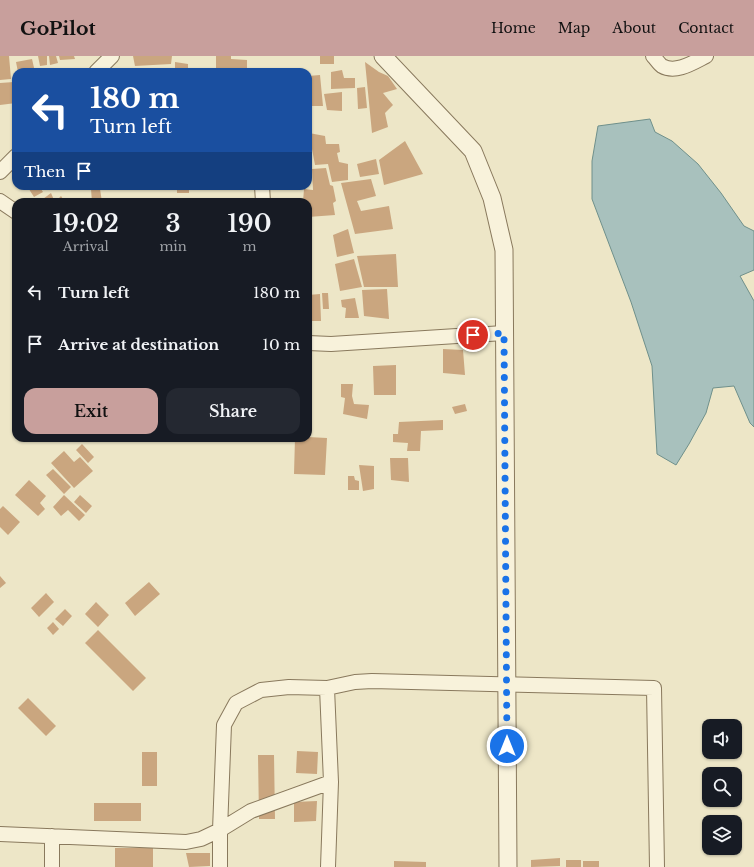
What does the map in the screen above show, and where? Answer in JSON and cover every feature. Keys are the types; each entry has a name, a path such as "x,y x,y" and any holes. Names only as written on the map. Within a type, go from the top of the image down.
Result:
{"street":[{"path":"100,68 112,56"},
{"path":"383,56 473,151 492,198 504,250 508,867"},
{"path":"653,56 663,66 682,68 706,56"},
{"path":"0,172 12,160"},
{"path":"0,201 12,209"},
{"path":"312,343 331,344 504,333"},
{"path":"220,867 224,725 236,702 261,690 289,687 328,688 355,682 372,681 654,688 657,867"},
{"path":"328,688 331,782 328,867"},
{"path":"0,834 186,842 201,838 220,830 251,811 331,782"},
{"path":"52,836 52,867"}],"water":[{"path":"650,119 655,132 672,141 698,164 744,226 754,231 754,270 740,276 754,301 754,427 750,423 734,386 713,388 706,413 676,465 657,454 652,366 631,302 592,199 592,161 598,126"}],"building":[{"path":"0,56 9,56 11,79 0,80"},
{"path":"38,56 47,56 47,65 40,66"},
{"path":"49,56 56,56 58,63 50,65"},
{"path":"59,56 74,56 75,59 60,60"},
{"path":"133,56 172,56 171,64 135,66"},
{"path":"216,56 231,56 231,59 247,60 247,68 216,68"},
{"path":"320,56 334,56 334,64 320,64"},
{"path":"32,59 34,68 17,68 16,62"},
{"path":"175,62 188,64 188,68 175,68"},
{"path":"365,62 379,72 388,76 397,89 383,93 393,105 385,113 388,127 372,133"},
{"path":"342,70 344,78 355,78 355,88 331,89 331,72"},
{"path":"320,75 323,106 312,106 312,76"},
{"path":"12,82 12,104 0,105 0,83"},
{"path":"365,87 367,108 358,109 357,88"},
{"path":"342,92 342,111 327,110 324,94"},
{"path":"312,134 325,136 326,144 339,144 340,152 337,153 339,162 348,164 348,180 332,182 328,164 315,165 312,149"},
{"path":"405,141 423,174 384,185 379,160"},
{"path":"376,159 379,174 360,177 357,164"},
{"path":"326,168 330,185 333,186 336,201 333,203 335,215 312,217 312,198 303,198 304,190 313,190 312,169"},
{"path":"371,179 376,196 357,201 361,211 389,206 393,229 355,234 341,183"},
{"path":"30,190 42,190 43,192 34,197"},
{"path":"91,190 100,190 101,198 92,198"},
{"path":"177,190 189,190 189,193 177,193"},
{"path":"51,193 53,198 44,198"},
{"path":"348,229 354,253 337,257 333,235"},
{"path":"396,254 398,287 364,287 357,256"},
{"path":"354,259 362,287 340,291 335,264"},
{"path":"387,289 389,319 364,316 362,290"},
{"path":"322,293 328,293 329,309 323,309"},
{"path":"320,294 321,321 312,321 312,295"},
{"path":"355,298 359,318 345,318 346,308 342,307 341,300"},
{"path":"443,349 463,350 465,375 443,373"},
{"path":"396,365 396,395 374,395 373,366"},
{"path":"341,384 353,384 352,396 354,404 369,405 367,419 343,414 345,398 341,397"},
{"path":"465,404 467,411 455,414 452,407"},
{"path":"443,420 443,430 421,431 420,451 407,451 408,443 393,442 393,434 398,434 399,422"},
{"path":"312,437 327,438 325,475 294,474 295,442 312,442"},
{"path":"82,444 94,457 88,463 76,450"},
{"path":"64,451 74,462 80,457 93,471 74,488 51,463"},
{"path":"390,458 408,458 409,482 391,480"},
{"path":"359,465 374,466 374,489 363,491"},
{"path":"53,469 71,487 64,494 46,475"},
{"path":"348,476 354,476 355,480 359,481 359,490 348,490"},
{"path":"29,480 46,496 40,503 45,509 38,516 15,495"},
{"path":"64,495 85,515 79,521 68,510 61,516 53,507"},
{"path":"80,495 92,506 86,513 74,502"},
{"path":"3,506 20,522 8,535 0,527 0,509"},
{"path":"0,576 6,583 0,588"},
{"path":"149,582 160,594 135,616 125,603"},
{"path":"46,593 54,602 39,617 31,608"},
{"path":"96,602 109,615 98,627 85,614"},
{"path":"65,609 72,616 63,626 55,619"},
{"path":"53,622 59,629 53,635 47,628"},
{"path":"98,630 146,678 133,691 85,643"},
{"path":"28,698 56,726 46,736 18,708"},
{"path":"297,751 318,752 317,774 296,773"},
{"path":"142,752 157,752 157,786 142,786"},
{"path":"258,755 274,755 275,819 259,819"},
{"path":"317,801 316,821 294,822 294,802"},
{"path":"94,803 141,803 141,821 94,821"},
{"path":"115,848 153,848 153,867 115,867"},
{"path":"186,853 210,853 210,866 189,867"},
{"path":"560,858 560,866 531,867 531,860"},
{"path":"566,860 581,860 581,867 566,867"},
{"path":"394,861 426,862 426,867 394,867"},
{"path":"583,861 599,861 599,867 583,867"}],"route":[{"path":"473,335 504,333 507,746"}]}
